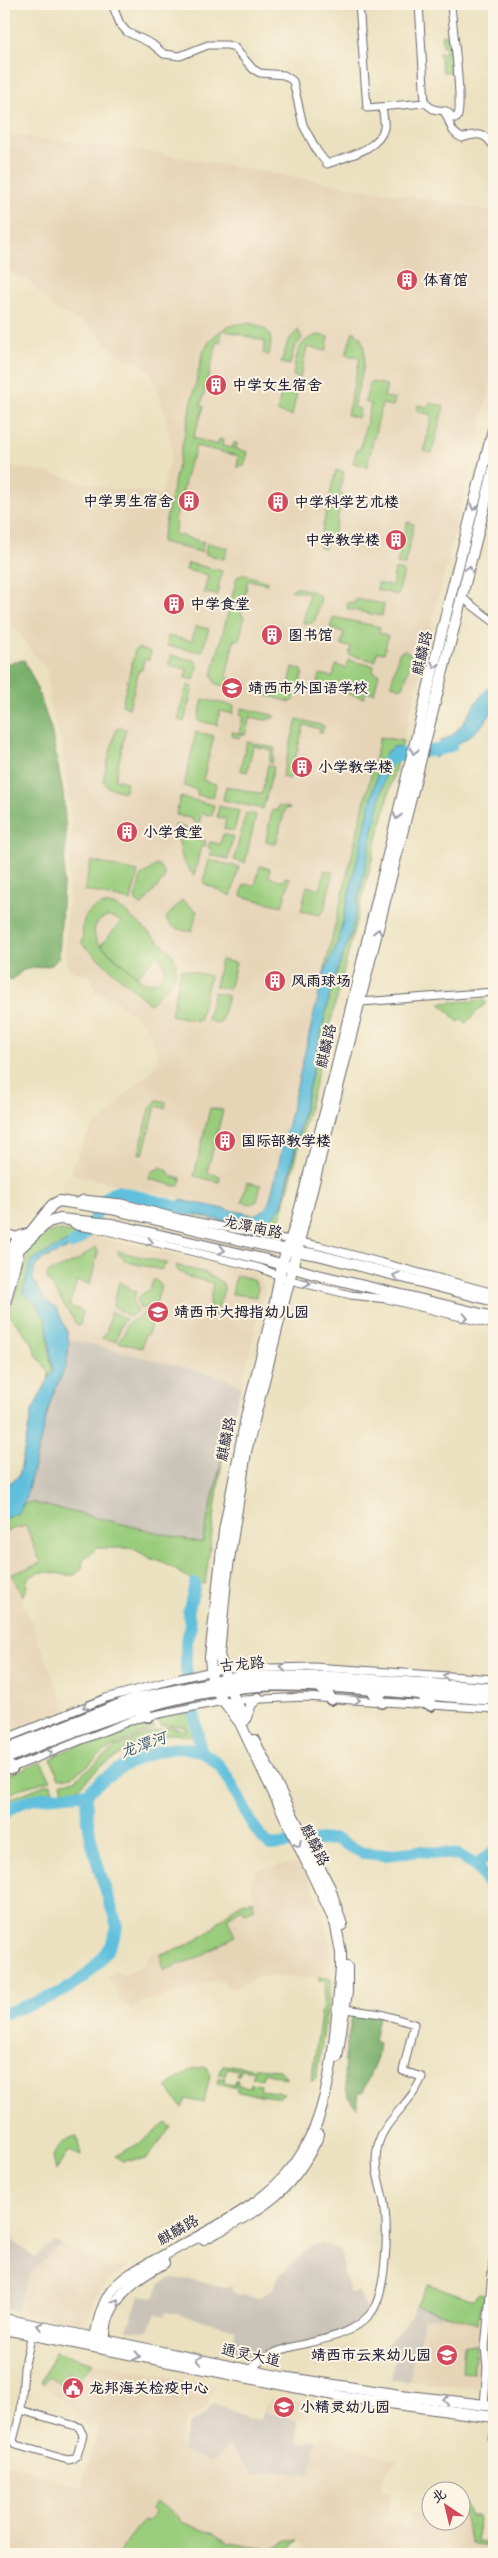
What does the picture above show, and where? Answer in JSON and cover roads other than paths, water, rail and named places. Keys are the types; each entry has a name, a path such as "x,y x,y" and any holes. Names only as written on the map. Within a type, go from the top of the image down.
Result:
{"main road":[{"name":"麒麟路","path":"292,1823 228,1685 219,1655 236,1506 246,1452 286,1277 282,1264 294,1245 360,1002 422,734 450,594 494,426"},
{"name":"麒麟路","path":"422,734 461,597 494,469"},
{"name":"麒麟路","path":"99,2343 101,2308 114,2288 147,2265 249,2207 269,2193 297,2161 312,2134 329,2075 341,1954 336,1926 310,1859 292,1823 240,1723 215,1686 210,1657 231,1492 247,1413 286,1277 293,1268 294,1245 334,1078 414,769"},
{"name":"龙潭南路","path":"21,1240 34,1229 52,1205 59,1201 113,1205 176,1221 294,1245 494,1301"},
{"name":"龙潭南路","path":"21,1240 48,1222 74,1222 104,1226 282,1264 494,1318"},
{"path":"4,1286 7,1262 21,1240"},
{"path":"4,1307 21,1240"},
{"path":"323,1677 331,1699"},
{"name":"古龙路","path":"323,1677 372,1690 494,1699"},
{"name":"古龙路","path":"4,1750 115,1705 149,1696 215,1686 271,1686 323,1677 428,1679 494,1689"},
{"path":"138,1689 149,1696"},
{"path":"372,1690 382,1702"},
{"name":"古龙路","path":"6,1766 90,1724 190,1691"},
{"path":"421,1693 431,1705"},
{"path":"245,1720 252,1704 258,1698"},
{"path":"104,1699 115,1705"},
{"path":"134,1708 148,1716"},
{"path":"90,1724 99,1732"},
{"name":"麒麟路","path":"99,2343 112,2308 122,2294 140,2277 253,2214 284,2190 310,2154 324,2118 345,2009 347,1963 342,1924 332,1892 310,1859"},
{"name":"通灵大道","path":"4,2319 99,2343 344,2397 494,2416"},
{"name":"通灵大道","path":"4,2329 99,2343 250,2371 400,2395 489,2405"}],"street":[{"path":"112,4 120,24 127,32 152,44 164,54 180,56 208,45 227,45 234,47 260,73 289,77 293,81 298,108 307,134 328,164 358,153 378,138 384,127 382,108"},
{"path":"359,4 366,106 368,109 425,103 456,118 460,112 451,4"},
{"path":"419,4 425,103"},
{"path":"444,111 451,130 456,135 462,138 478,133 484,135 494,147"},
{"path":"461,597 494,622"},
{"path":"360,1002 494,992"},
{"path":"104,1226 351,1295 387,1299 494,1325"},
{"path":"4,1232 21,1240"},
{"path":"294,1245 400,1266 437,1279 494,1293"},
{"path":"4,1740 104,1699 138,1689 190,1691 228,1685 267,1667 323,1677"},
{"path":"428,1679 494,1679"},
{"path":"228,1685 258,1698 331,1699 494,1709"},
{"path":"6,1766 148,1716 190,1691"},
{"path":"250,2371 258,2361 268,2354 326,2340 354,2327 371,2314 379,2299 385,2250 385,2210 377,2174 377,2148 383,2135 412,2098 422,2077 403,2071 414,2024 381,2014 345,2009"},
{"path":"489,2405 485,2348 494,2251"},
{"path":"21,2410 79,2427 84,2435 77,2456 73,2460 68,2460 16,2445 13,2439 21,2410 24,2368 32,2334"}],"water":[{"path":"494,684 494,704 486,721 470,736 434,758 440,741 456,731 486,690"},
{"path":"393,747 401,747 397,761 386,772 351,933 331,988 282,1206 270,1219 259,1225 254,1225 253,1228 174,1210 176,1203 181,1200 254,1215 262,1211 269,1204 323,976 338,942 379,767 386,753"},
{"path":"82,1234 87,1235 73,1246 43,1259 35,1267 33,1279 45,1300 57,1309 67,1332 69,1344 67,1363 51,1399 25,1500 19,1512 4,1519 4,1487 19,1476 32,1411 53,1370 46,1320 38,1306 23,1292 31,1261"}],"waterway":[{"path":"386,763 398,755 443,749 451,746"},
{"path":"72,1244 88,1231 103,1201 118,1191 190,1210"},
{"path":"195,1584 188,1613 191,1627 186,1641 186,1668 201,1752"},
{"name":"龙潭河","path":"4,2014 56,1994 79,1981 100,1960 111,1944 117,1926 92,1844 87,1810 87,1793 116,1771 153,1753 172,1749 190,1749 207,1755 228,1777 255,1828 270,1845 335,1839 363,1853 385,1855 421,1851 458,1855 476,1865 494,1893"},
{"path":"4,1815 11,1808 31,1800 87,1793"},
{"path":"476,1865 494,1851"}],"place":[{"name":"体育馆","path":"407,280"},
{"name":"中学女生宿舍","path":"216,385"},
{"name":"中学男生宿舍","path":"189,501"},
{"name":"中学科学艺术楼","path":"278,502"},
{"name":"中学教学楼","path":"396,540"},
{"name":"中学食堂","path":"174,604"},
{"name":"图书馆","path":"272,635"},
{"name":"靖西市外国语学校","path":"232,688"},
{"name":"小学教学楼","path":"302,767"},
{"name":"小学食堂","path":"127,832"},
{"name":"风雨球场","path":"275,981"},
{"name":"国际部教学楼","path":"225,1141"},
{"name":"靖西市大拇指幼儿园","path":"158,1312"},
{"name":"靖西市云来幼儿园","path":"447,2355"},
{"name":"龙邦海关检疫中心","path":"73,2388"},
{"name":"小精灵幼儿园","path":"284,2407"}]}
